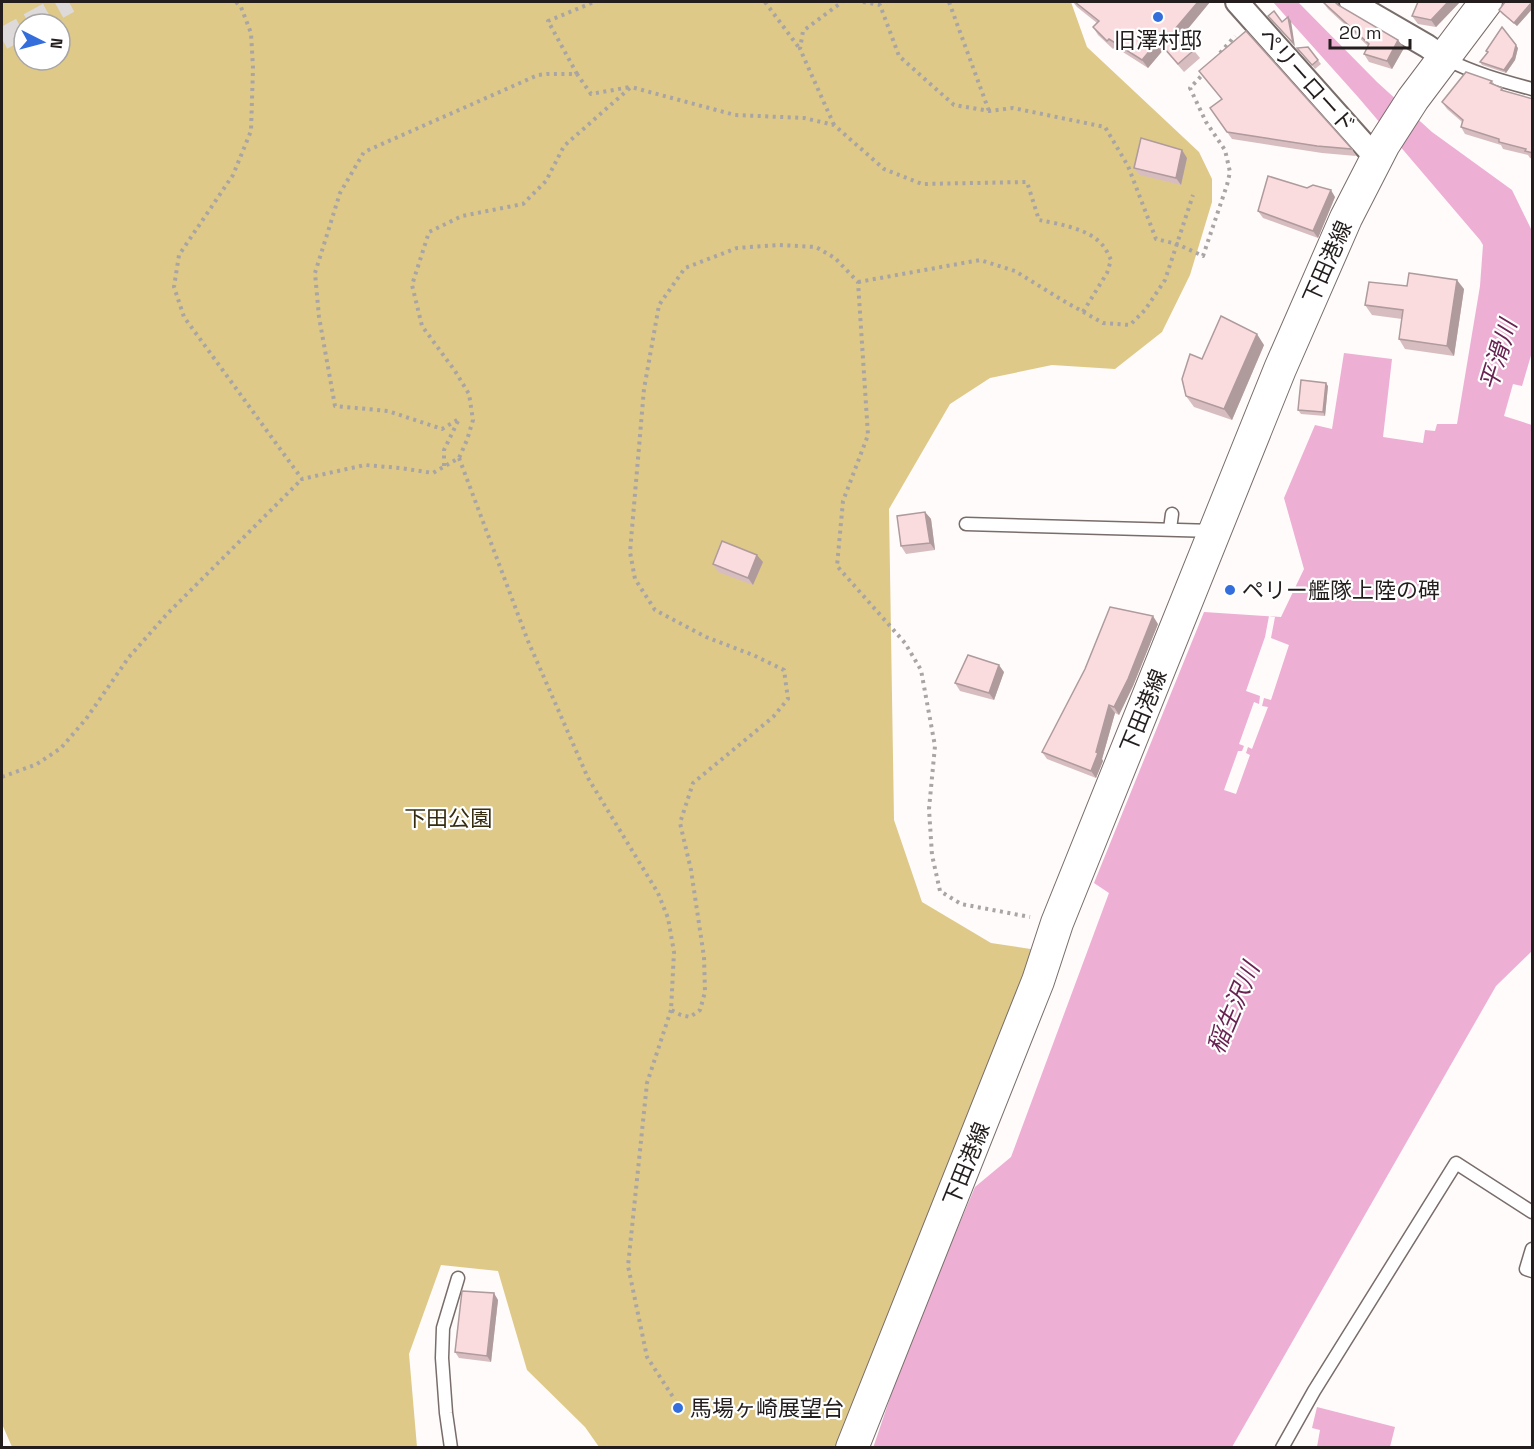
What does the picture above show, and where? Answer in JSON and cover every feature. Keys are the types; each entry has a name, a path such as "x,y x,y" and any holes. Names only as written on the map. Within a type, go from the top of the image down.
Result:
{"main road":[{"name":"下田港線","path":"852,1448 1029,1003 1057,923 1280,369 1346,218 1380,151 1413,99 1486,2"}],"street":[{"path":"1351,2 1444,58"},
{"name":"ペリーロード","path":"1245,7 1278,49 1380,151"}],"lane":[{"path":"1444,58 1485,76 1533,89"},
{"path":"1170,529 1172,514"},
{"path":"966,524 1215,531"},
{"path":"1282,1448 1314,1391 1456,1163 1533,1212"},
{"path":"1533,1249 1526,1269 1533,1271"},
{"path":"451,1448 442,1358 443,1328 458,1278"}],"path":[{"path":"236,2 241,7 251,33 253,68 251,131 233,175 178,255 174,287 184,318 302,479"},
{"path":"594,2 548,21 591,93 631,87 735,115 804,118 834,125"},
{"path":"765,2 800,49 834,125 884,169 922,183 1027,182 1040,220 1067,225 1092,236 1104,246 1111,260 1107,273 1083,312"},
{"path":"800,49 803,31 842,2"},
{"path":"863,2 880,5 899,56 954,105 989,111 1013,108 1105,127 1128,166 1156,239 1177,244 1203,256 1230,172 1225,150 1206,122 1190,88 1205,71"},
{"path":"949,2 989,111"},
{"path":"1213,62 1245,7"},
{"path":"444,466 444,450 459,418 442,429 388,411 335,406 319,317 315,273 340,193 364,152 538,75 578,74"},
{"path":"2,777 37,764 61,748 86,719 129,657 166,614 302,479 365,465 433,473 459,458 473,420 468,394 455,371 422,326 412,285 429,232 462,216 523,204 546,181 564,146 631,87"},
{"path":"858,282 981,260 1015,271 1103,323 1131,325 1145,310 1165,280 1193,195"},
{"path":"671,1010 690,1017 700,1011 705,992 704,957 691,870 680,823 693,783 773,717 788,699 784,670 706,637 655,610 635,579 630,552 644,389 659,305 685,268 737,248 779,245 816,247 835,258 858,282 868,435 843,501 837,566 905,643 921,670 935,746 929,809 932,855 940,891 961,904 1057,923"},
{"path":"459,458 528,641 588,778 658,893 668,918 674,952 671,1010 647,1083 628,1266 647,1358 675,1400"}],"green space":[{"name":"下田公園","path":"2,2 1071,2 1087,47 1199,152 1212,179 1212,202 1190,275 1162,332 1115,369 1052,365 990,378 950,404 889,509 894,820 922,902 991,943 1037,950 852,1447 599,1447 585,1427 527,1370 498,1271 441,1265 409,1354 417,1447 12,1447 2,1424"}],"water":[{"path":"1273,2 1298,2 1377,82 1432,132 1512,190 1532,231 1532,352 1522,386 1513,384 1504,416 1532,425 1532,951 1496,986 1232,1447 873,1448 908,1345 975,1187 1011,1157 1109,893 1094,883 1204,612 1281,617 1304,569 1284,498 1315,425 1332,429 1344,353 1392,359 1383,437 1423,443 1425,430 1435,431 1437,424 1457,424 1480,286 1483,245 1358,97"},
{"path":"1317,1407 1395,1427 1390,1447 1317,1447 1320,1430 1312,1428"}],"pier":[{"path":"1269,616 1275,617 1271,638 1289,645 1271,700 1264,698 1262,706 1268,707 1252,749 1248,747 1246,753 1250,755 1236,794 1224,790 1238,751 1242,751 1244,746 1239,744 1254,702 1259,704 1260,696 1246,691 1265,637"}],"building":[{"path":"1075,2 1198,2 1175,29 1194,50 1178,64 1158,41 1142,60 1109,39 1107,41 1093,27 1099,21"},
{"path":"1323,2 1335,2 1398,40 1387,61 1364,54 1369,44"},
{"path":"1418,2 1448,2 1431,20 1412,16"},
{"path":"1505,2 1532,2 1514,23 1499,10"},
{"path":"1274,11 1282,22 1288,17 1293,43 1268,16"},
{"path":"1502,27 1516,45 1513,57 1504,70 1480,62"},
{"path":"1246,31 1352,149 1227,132 1210,108 1222,99 1199,71"},
{"path":"1308,47 1318,60 1312,65 1297,48"},
{"path":"1466,72 1492,81 1490,83 1502,88 1501,90 1533,99 1533,153 1461,127 1463,120 1442,102"},
{"path":"1141,138 1182,150 1176,178 1134,168"},
{"path":"1268,176 1307,188 1313,185 1331,190 1313,231 1258,211"},
{"path":"1409,273 1457,280 1447,346 1399,339 1403,310 1365,305 1369,282 1407,286"},
{"path":"1221,316 1257,334 1224,409 1186,396 1182,379 1190,354 1202,359"},
{"path":"1301,380 1326,383 1323,412 1298,410"},
{"path":"925,512 930,543 901,546 897,516"},
{"path":"722,541 757,555 748,578 713,564"},
{"path":"1110,607 1153,616 1128,679 1114,707 1109,705 1096,752 1098,753 1091,771 1042,752 1085,669"},
{"path":"968,655 999,665 989,693 955,683"},
{"path":"462,1291 494,1293 487,1356 455,1352"}],"tunnel":[{"path":"51,12 69,2"},
{"path":"2,39 12,34"}],"place":[{"name":"旧澤村邸","path":"1158,17"},
{"name":"ペリー艦隊上陸の碑","path":"1230,590"},
{"name":"馬場ヶ崎展望台","path":"678,1408"}],"water label":[{"name":"平滑川","path":"1498,355"},
{"name":"稲生沢川","path":"1233,1008"}]}
